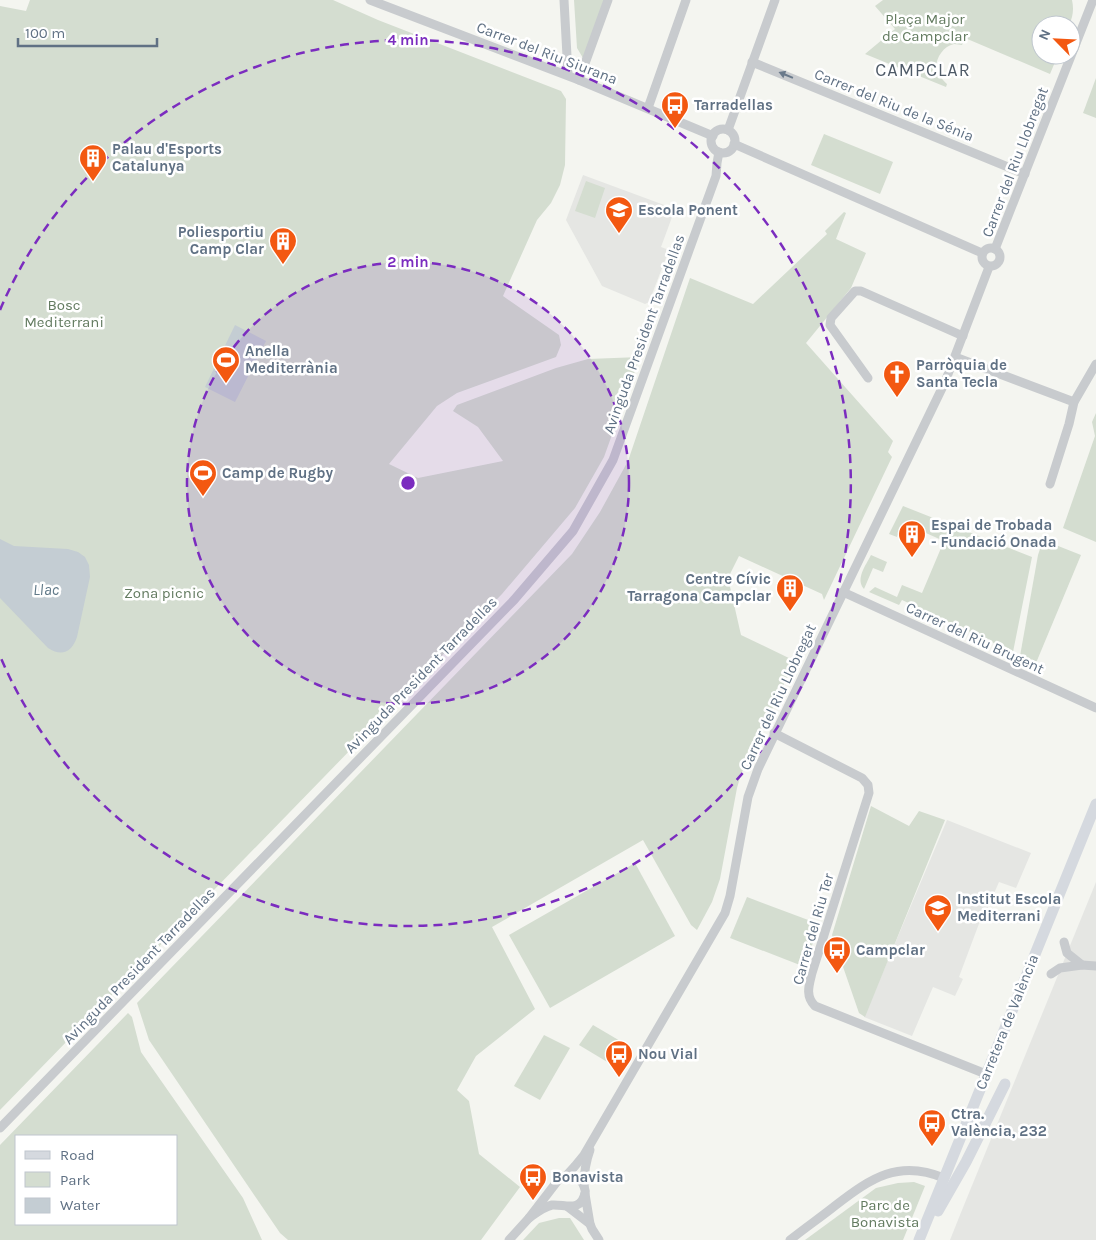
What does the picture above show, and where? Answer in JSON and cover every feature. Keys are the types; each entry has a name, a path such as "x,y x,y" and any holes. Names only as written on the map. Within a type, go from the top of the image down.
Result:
{"main road":[{"name":"Carretera de València","path":"919,1240 1096,804"},
{"name":"Carretera de València","path":"927,1240 1096,822"},
{"path":"938,1212 1005,1084"}],"street":[{"name":"Carrer del Riu Siurana","path":"370,0 568,75 712,136"},
{"path":"564,0 568,75"},
{"path":"579,80 608,0"},
{"path":"648,108 686,0"},
{"path":"728,130 775,0"},
{"name":"Carrer del Riu Llobregat","path":"995,249 1094,0"},
{"name":"Carrer del Riu de la Sénia","path":"752,62 1025,174"},
{"path":"719,130 728,130 733,134 734,144 729,150 719,152 713,146 712,136 719,130"},
{"path":"734,144 982,253"},
{"name":"Avinguda President Tarradellas","path":"0,1128 514,600 573,531 613,460 716,176 719,152"},
{"path":"988,248 995,249 1000,255 999,262 989,267 982,262 982,253 988,248"},
{"name":"Carrer del Riu Llobregat","path":"566,1176 584,1155 725,914 748,797 758,769 945,382 989,267"},
{"path":"868,378 830,326 831,318 855,291 861,291 963,336"},
{"path":"955,357 1074,402"},
{"path":"1050,484 1074,402 1096,364"},
{"name":"Carrer del Riu Brugent","path":"843,592 1096,708"},
{"name":"Carrer del Riu Ter","path":"774,733 862,778 868,785 869,793 812,972 808,993 810,1001 815,1006 986,1074"},
{"path":"1064,942 1067,952 1082,965"},
{"path":"1051,974 1060,968 1082,965 1096,966"},
{"name":"Carrer del Riu Llobregat","path":"594,1136 588,1156 584,1190 590,1224 599,1240"},
{"path":"790,1240 857,1188 877,1177 907,1170 924,1172 944,1178"},
{"path":"508,1240 529,1218 559,1179 570,1175 579,1178 584,1190 581,1202 576,1205 552,1205 543,1208 529,1218"},
{"path":"554,1186 555,1198 565,1206"},
{"name":"Carrer del Riu Llobregat","path":"565,1206 590,1224"}],"shaded area":[{"name":"Escola Ponent","path":"583,175 675,209 661,247 669,250 649,302 645,304 602,286 566,220"},
{"name":"Institut Escola Mediterrani","path":"947,820 1031,853 1016,888 999,882 985,914 983,913 959,977 963,979 955,996 933,987 912,1036 864,1017"},
{"path":"1096,882 1096,1240 950,1240 962,1210"}],"green space":[{"name":"Anella Mediterrània","path":"30,0 333,0 378,20 561,91 566,99 565,165 560,185 551,203 537,220 503,296 559,335 561,345 556,357 457,393 437,406 389,464 418,478 503,461 478,427 453,411 457,405 556,368 588,359 640,357 604,457 575,508 502,594 0,1110 0,6 26,11"},
{"path":"574,0 604,0 583,58 577,48"},
{"name":"Plaça Major de Campclar","path":"883,0 1072,0 1073,10 1072,15 1031,15 1031,65 1054,65 1050,74 965,38 962,45 954,44 947,47 937,60 936,68 940,77 947,84 946,87 865,54 895,29 875,6"},
{"path":"1096,78 1096,118 1083,113"},
{"path":"824,134 893,162 880,194 811,165"},
{"path":"586,181 605,188 595,218 575,211"},
{"path":"844,212 846,213 836,239 866,253 851,288 806,343 893,441 888,452 892,457 824,600 822,594 739,556 728,578 741,635 795,661 741,774 720,879 712,902 697,930 691,925 643,840 492,927 535,1009 476,1056 457,1090 469,1101 479,1154 520,1187 481,1240 288,1240 280,1233 149,1040 137,1003 572,554 600,512 628,461 690,278 753,304 827,234 825,231"},
{"path":"1096,413 1096,542 1063,528 1095,436 1092,422"},
{"path":"903,506 1032,557 1013,652 902,600 899,605 869,592 875,587 897,597 902,585 922,593 944,541 903,523 897,537 889,534"},
{"path":"1043,540 1081,555 1036,663 1020,656 1038,555"},
{"path":"871,555 887,562 883,572 873,568 864,589 861,576"},
{"path":"871,806 909,826 919,811 945,820 865,1017 859,1013 832,935"},
{"path":"635,863 675,936 550,1008 509,935"},
{"path":"747,897 819,924 805,967 730,938"},
{"path":"128,1013 132,1017 141,1052 243,1198 262,1240 0,1240 0,1145"},
{"path":"593,1025 627,1045 614,1066 579,1045"},
{"path":"544,1035 570,1048 540,1100 514,1086"},
{"name":"Parc de Bonavista","path":"914,1182 925,1186 903,1240 805,1240 876,1188 898,1183"},
{"path":"559,1218 570,1218 584,1240 523,1240 539,1223"}],"water":[{"path":"235,325 266,341 235,402 205,387"},
{"name":"Llac","path":"0,539 14,546 68,549 78,552 85,557 89,565 90,577 77,637 66,652 53,651 48,648 0,598"}],"place":[{"name":"Tarradellas","path":"675,129"},
{"name":"Palau d'Esports Catalunya","path":"93,182"},
{"name":"Escola Ponent","path":"619,234"},
{"name":"Poliesportiu Camp Clar","path":"283,265"},
{"name":"Anella Mediterrània","path":"226,384"},
{"name":"Parròquia de Santa Tecla","path":"897,398"},
{"name":"Camp de Rugby","path":"203,497"},
{"name":"Espai de Trobada - Fundació Onada","path":"912,558"},
{"name":"Centre Cívic Tarragona Campclar","path":"790,612"},
{"name":"Institut Escola Mediterrani","path":"938,932"},
{"name":"Campclar","path":"837,974"},
{"name":"Nou Vial","path":"619,1078"},
{"name":"Ctra. València, 232","path":"932,1147"},
{"name":"Bonavista","path":"533,1201"}],"district":[{"name":"CAMPCLAR","path":"923,70"}],"park label":[{"name":"Bosc Mediterrani","path":"64,314"},
{"name":"Zona picnic","path":"164,593"}]}
